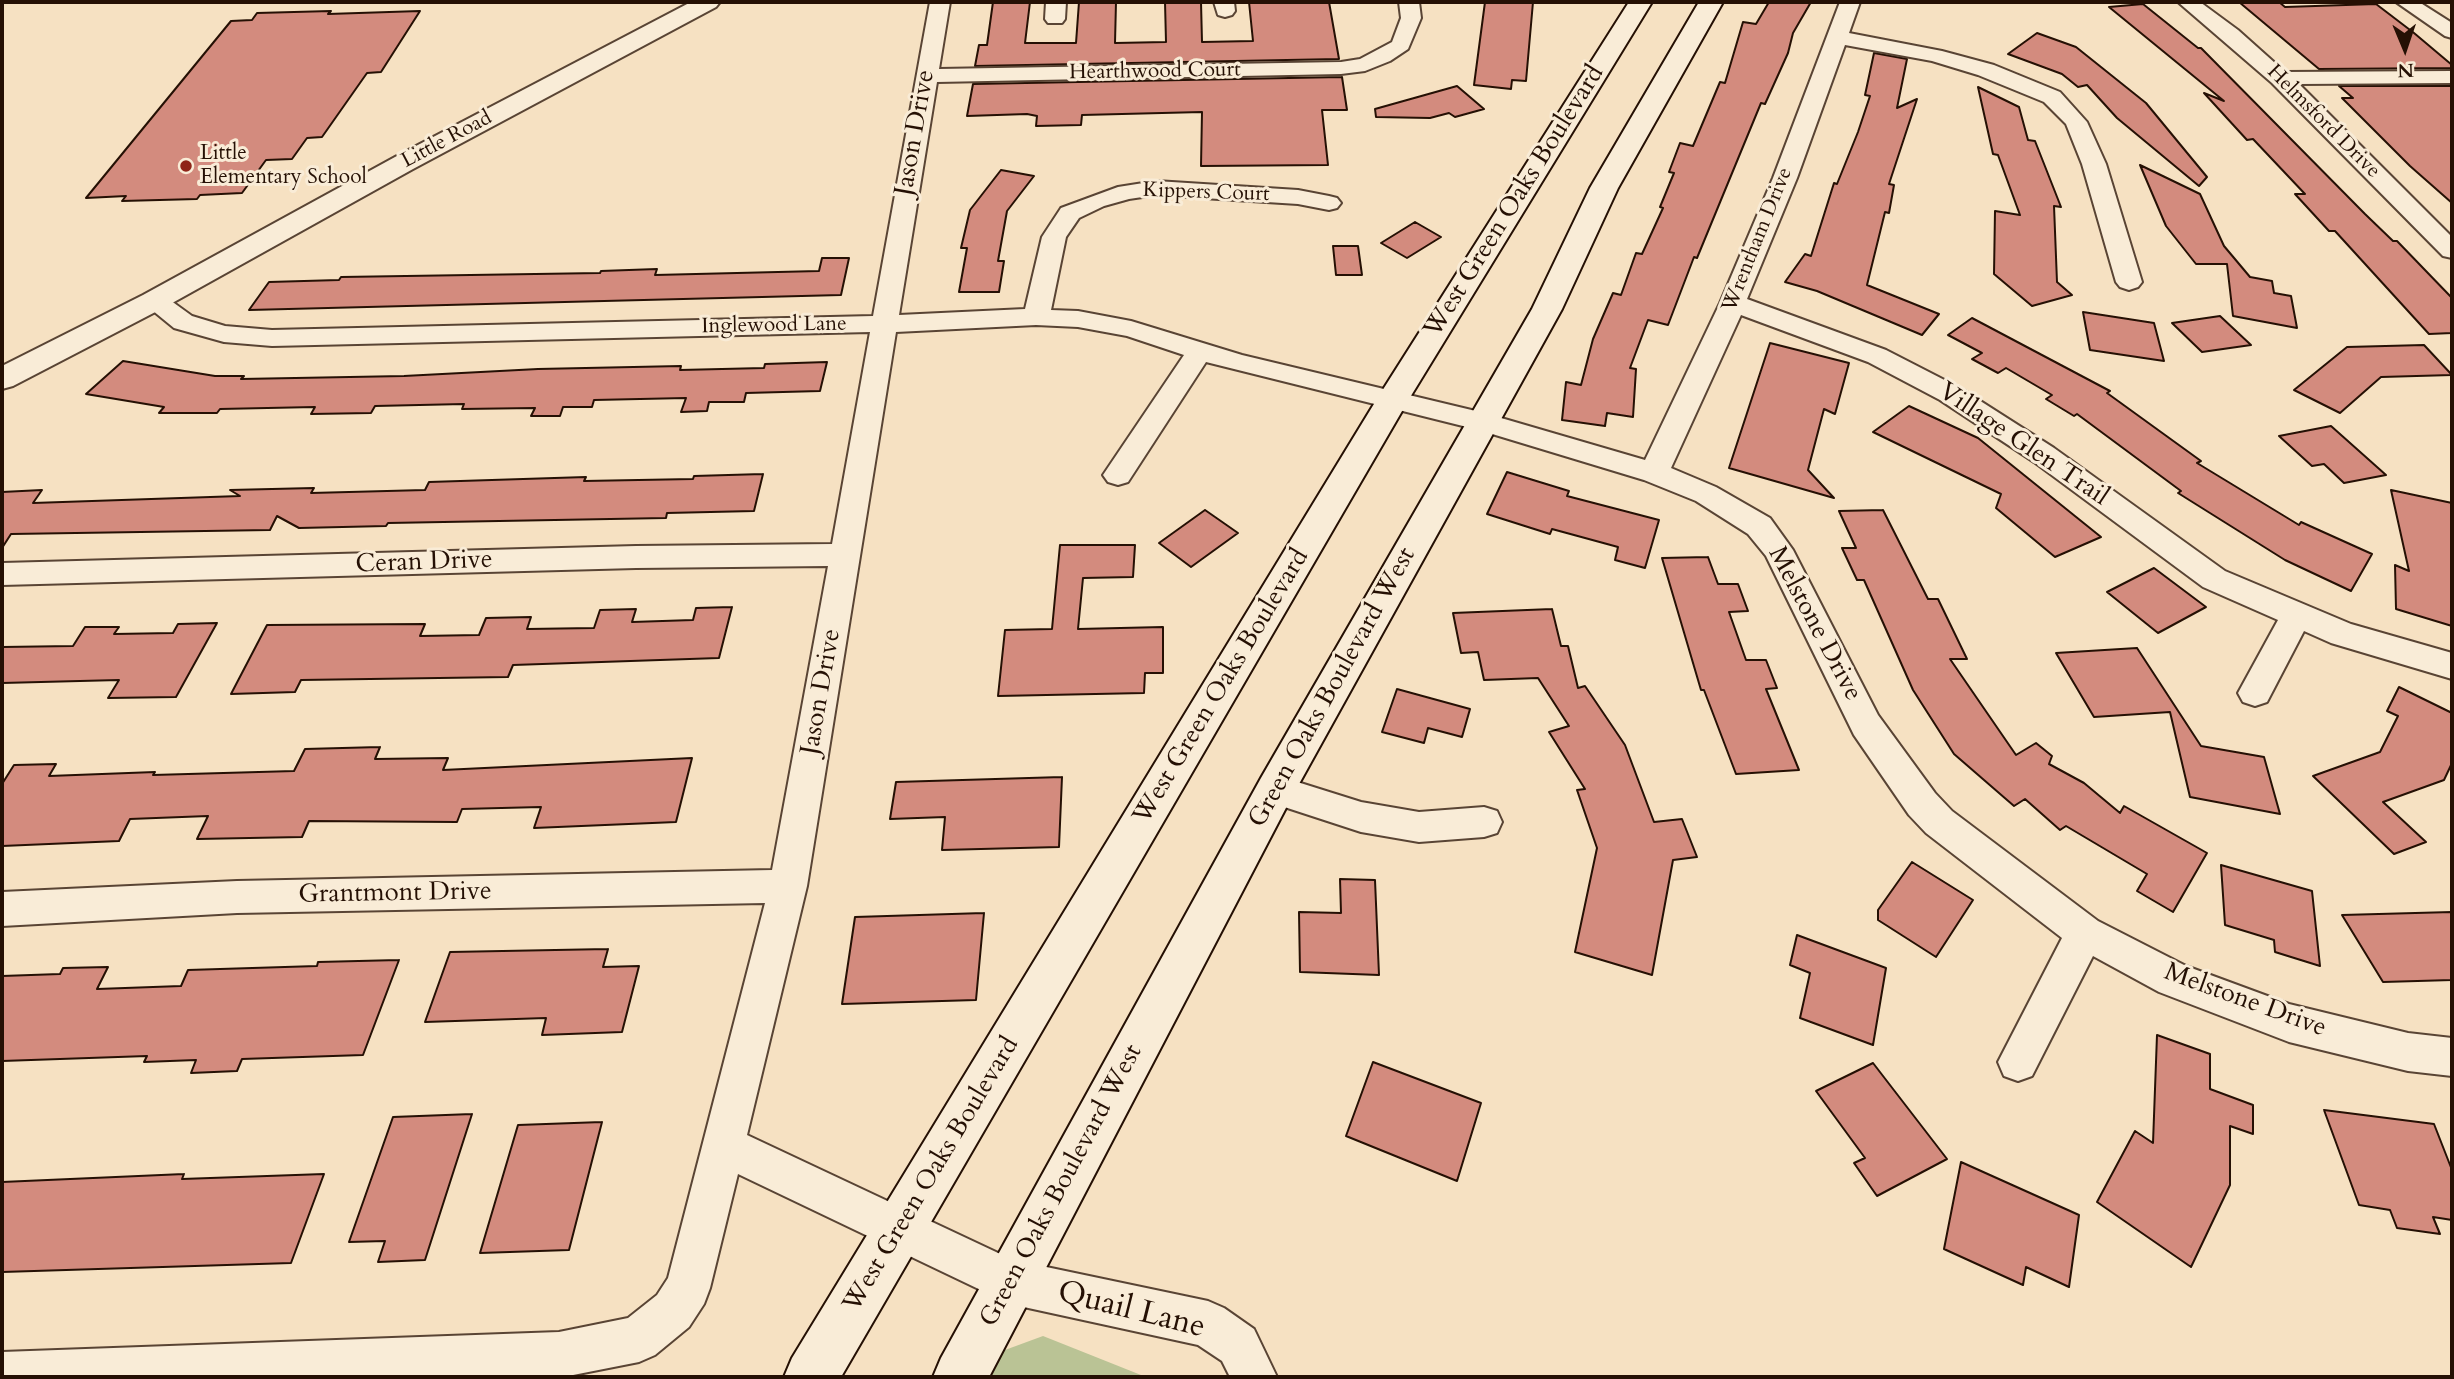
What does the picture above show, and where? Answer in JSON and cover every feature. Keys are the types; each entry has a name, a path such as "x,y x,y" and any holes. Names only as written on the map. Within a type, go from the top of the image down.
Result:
{"main road":[{"name":"Little Road","path":"2,379 154,301 404,163 708,2"},
{"name":"West Green Oaks Boulevard","path":"811,1377 1393,399 1640,2"},
{"name":"Green Oaks Boulevard West","path":"960,1377 1275,790 1547,309 1610,177 1711,2"}],"street":[{"name":"Jason Drive","path":"2,1375 274,1372 559,1355 639,1339 673,1311 688,1288 788,886 940,2"},
{"name":"Hearthwood Court","path":"926,76 1341,68 1365,65 1401,45 1411,18 1409,2"},
{"name":"Wrentham Drive","path":"1654,473 1734,303 1785,178 1850,2"},
{"name":"Helmsford Drive","path":"2188,2 2231,34 2280,78 2452,251"},
{"path":"2406,2 2452,32"},
{"path":"1837,37 1885,44 1986,69 2052,97 2076,122 2094,163 2129,282"},
{"path":"2280,78 2452,77"},
{"name":"Kippers Court","path":"1036,317 1055,237 1070,213 1096,201 1126,192 1156,188 1298,197 1329,203"},
{"name":"Inglewood Lane","path":"154,301 183,322 224,334 260,337 884,324 1036,317 1078,319 1131,329 1236,362 1393,399"},
{"name":"Village Glen Trail","path":"1734,303 1877,356 1950,394 2044,455 2214,579 2342,634 2452,666"},
{"path":"1118,475 1200,351"},
{"name":"Melstone Drive","path":"1393,399 1484,422 1654,473 1706,494 1759,526 1778,550 1866,725 1922,804 1939,822 2085,933 2173,979 2289,1023 2408,1052 2452,1057"},
{"name":"Ceran Drive","path":"2,575 636,557 847,555"},
{"path":"2255,693 2297,614"},
{"path":"1275,790 1361,817 1419,827 1484,822"},
{"name":"Grantmont Drive","path":"2,909 237,897 788,886"},
{"path":"2018,1062 2085,933"},
{"name":"Quail Lane","path":"722,1145 1010,1282 1208,1324 1238,1345 1254,1377"}],"green space":[{"path":"1043,1336 1146,1377 960,1377 967,1364"}],"building":[{"path":"993,2 1030,2 1025,43 1076,43 1079,2 1116,2 1115,43 1166,42 1165,2 1201,2 1202,42 1253,41 1249,2 1329,2 1339,59 975,66 979,45 987,45"},
{"path":"1485,2 1533,2 1526,81 1512,80 1511,89 1474,85"},
{"path":"1769,2 1811,2 1793,33 1788,53 1765,104 1761,103 1697,258 1694,257 1668,325 1648,320 1630,368 1636,369 1633,417 1607,413 1605,426 1562,420 1566,382 1581,385 1593,339 1613,293 1621,295 1636,253 1642,254 1663,208 1660,207 1674,173 1669,172 1680,143 1693,146 1720,82 1725,83 1743,22 1756,24"},
{"path":"2239,2 2279,2 2285,7 2376,4 2452,65 2452,68 2319,69"},
{"path":"2143,4 2201,48 2452,298 2452,333 2429,334 2335,231 2329,231 2295,194 2305,194 2253,139 2247,140 2204,93 2224,101 2109,7"},
{"path":"331,11 328,14 420,11 381,72 367,73 322,137 307,138 292,159 266,160 242,193 200,195 197,199 122,201 126,196 86,198 231,21 252,20 257,13"},
{"path":"2037,33 2076,47 2146,103 2207,177 2199,186 2117,118 2087,85 2078,87 2062,74 2008,54"},
{"path":"1874,53 1907,59 1897,108 1917,99 1889,184 1894,185 1889,213 1885,212 1867,285 1939,314 1922,335 1817,291 1785,282 1805,254 1811,256 1834,183 1837,184 1870,96 1865,95"},
{"path":"1342,77 1347,110 1322,110 1328,165 1201,166 1202,112 1082,115 1081,125 1036,126 1037,116 1027,114 967,116 973,84"},
{"path":"1457,86 1484,109 1455,117 1449,113 1430,118 1376,117 1375,109"},
{"path":"2339,86 2452,86 2452,203 2410,166 2342,98 2353,98"},
{"path":"1978,87 2019,107 2028,140 2035,141 2061,207 2054,206 2057,282 2072,295 2032,306 1994,274 1995,211 2020,215 1998,155 1993,154"},
{"path":"2140,165 2200,194 2224,246 2250,277 2272,281 2274,293 2291,296 2297,328 2233,316 2227,264 2196,264 2166,226"},
{"path":"1001,170 1034,176 1007,211 998,261 1004,261 999,292 959,292 967,248 961,248 970,210"},
{"path":"1415,222 1441,237 1407,258 1381,243"},
{"path":"1333,246 1358,246 1362,275 1336,275"},
{"path":"822,258 849,258 841,295 249,310 269,282 339,280 341,277 600,273 657,269 655,275 819,271"},
{"path":"2083,312 2154,323 2164,361 2090,350"},
{"path":"2220,316 2251,345 2202,352 2172,323"},
{"path":"1972,318 2110,391 2107,393 2201,461 2197,463 2299,525 2301,522 2372,554 2351,591 2285,560 2178,493 2181,491 2077,414 2074,416 2046,399 2052,395 2006,368 1998,373 1972,359 1982,353 1948,335"},
{"path":"1770,343 1849,363 1835,414 1824,409 1808,470 1834,498 1729,468"},
{"path":"2424,345 2452,375 2381,377 2340,413 2294,390 2347,347"},
{"path":"123,361 215,376 244,376 241,379 404,376 538,369 681,366 680,370 764,368 765,364 827,362 820,391 746,393 744,402 709,402 707,411 681,412 686,398 594,400 592,407 563,407 560,416 531,416 535,408 462,409 464,404 375,406 371,413 311,414 315,407 220,409 217,413 159,413 164,407 86,394"},
{"path":"1909,406 1978,438 2101,537 2055,557 1996,508 2001,494 1873,432"},
{"path":"2331,426 2386,475 2344,483 2324,464 2312,466 2279,436"},
{"path":"1507,472 1569,491 1567,496 1659,520 1645,568 1615,560 1618,547 1552,529 1550,534 1487,514"},
{"path":"763,474 754,511 667,513 666,518 388,523 386,526 299,528 277,516 270,530 11,534 2,548 2,492 42,490 33,503 240,496 230,490 314,488 311,493 425,490 429,482 586,477 584,481 693,479 694,476"},
{"path":"2391,490 2452,503 2452,626 2396,609 2395,565 2409,571"},
{"path":"1205,510 1238,533 1191,567 1159,543"},
{"path":"1883,510 1928,599 1938,599 1967,659 1950,659 2016,755 2036,743 2052,756 2049,764 2084,783 2120,813 2124,806 2207,853 2173,912 2137,891 2147,874 2066,826 2060,830 2025,799 2014,806 1954,754 1913,690 1864,580 1857,580 1842,548 1856,548 1839,511"},
{"path":"1060,545 1135,545 1133,577 1083,578 1078,629 1163,627 1163,673 1145,673 1144,693 998,696 1005,630 1052,629"},
{"path":"1708,557 1718,584 1738,584 1748,611 1729,612 1746,660 1766,660 1777,688 1766,689 1799,770 1736,774 1704,690 1701,690 1662,558"},
{"path":"2154,568 2206,607 2158,633 2107,592"},
{"path":"732,607 719,658 513,665 508,677 301,680 295,692 231,694 267,625 425,624 420,636 479,635 486,618 531,617 527,629 594,628 600,610 636,609 632,622 693,620 696,608"},
{"path":"1552,609 1561,646 1568,646 1578,688 1585,686 1625,745 1654,822 1682,819 1697,857 1673,860 1652,975 1575,952 1597,848 1577,790 1585,789 1549,732 1569,726 1538,678 1484,680 1478,652 1461,653 1453,613"},
{"path":"217,623 176,697 108,698 119,680 2,683 2,647 73,646 85,627 119,627 114,634 173,633 178,624"},
{"path":"2137,648 2201,746 2264,757 2280,814 2190,797 2170,712 2094,717 2056,653"},
{"path":"2399,687 2452,713 2452,763 2444,780 2383,802 2426,842 2394,854 2313,776 2380,752 2398,716 2387,711"},
{"path":"1397,689 1470,709 1462,737 1428,728 1424,743 1382,732"},
{"path":"380,747 375,759 448,758 443,770 692,758 676,822 534,828 541,807 462,809 457,822 309,821 302,837 197,839 208,816 130,819 119,841 2,846 2,784 14,765 56,764 49,776 294,771 305,749"},
{"path":"1062,777 1059,847 942,850 945,817 890,819 896,782"},
{"path":"1912,862 1973,900 1936,957 1878,920 1878,910"},
{"path":"2221,865 2312,891 2320,966 2275,952 2274,940 2225,925"},
{"path":"1340,879 1375,880 1379,975 1300,972 1299,912 1341,913"},
{"path":"2452,912 2452,980 2383,982 2342,915"},
{"path":"984,913 976,1000 842,1004 855,917"},
{"path":"1797,935 1886,968 1873,1045 1800,1018 1810,973 1790,965"},
{"path":"608,949 603,967 639,966 622,1032 542,1035 546,1018 425,1022 450,952"},
{"path":"399,960 363,1055 242,1059 237,1071 191,1073 196,1060 144,1062 147,1056 2,1061 2,976 60,974 63,968 108,967 97,989 181,986 188,970 317,966 318,962"},
{"path":"2157,1035 2210,1054 2210,1089 2253,1105 2253,1134 2230,1126 2230,1185 2191,1267 2097,1202 2135,1131 2153,1143"},
{"path":"1373,1062 1481,1103 1457,1181 1346,1136"},
{"path":"1873,1063 1947,1159 1877,1196 1854,1163 1865,1158 1816,1091"},
{"path":"2324,1110 2434,1124 2452,1170 2452,1220 2433,1217 2440,1234 2397,1228 2390,1210 2359,1205"},
{"path":"472,1114 425,1260 378,1262 385,1241 349,1242 393,1117"},
{"path":"602,1122 569,1250 480,1253 518,1125"},
{"path":"1961,1162 2079,1215 2069,1287 2026,1267 2023,1285 1944,1249"},
{"path":"184,1174 182,1179 324,1174 291,1263 2,1272 2,1182"}],"place":[{"name":"Little Elementary School","path":"186,166"}]}
